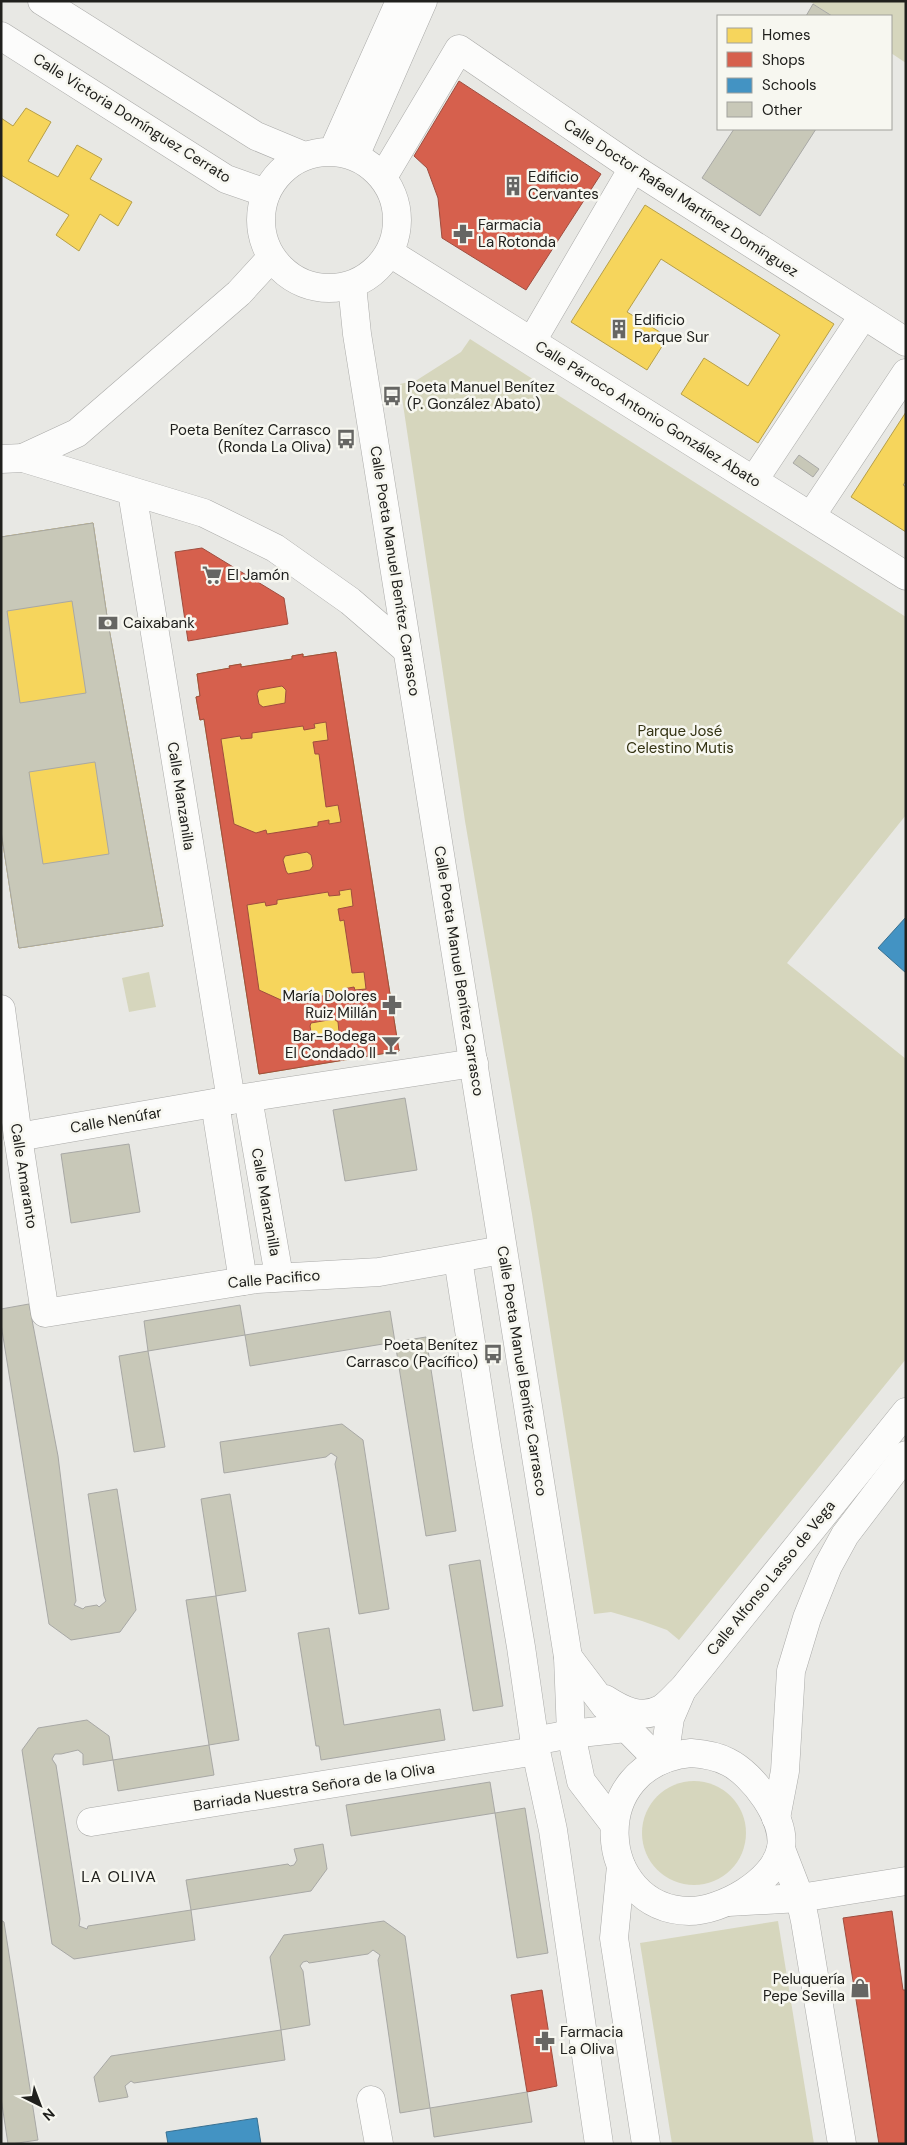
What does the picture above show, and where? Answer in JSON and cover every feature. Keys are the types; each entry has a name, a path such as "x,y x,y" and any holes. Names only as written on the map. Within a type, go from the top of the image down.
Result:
{"street":[{"path":"42,1 256,136 304,156"},
{"path":"344,154 400,1"},
{"path":"344,154 423,1"},
{"name":"Calle Victoria Domínguez Cerrato","path":"1,36 226,179 266,193"},
{"name":"Calle Doctor Rafael Martínez Domínguez","path":"383,177 459,49 633,168 906,342"},
{"path":"318,152 344,154 370,165 383,177 393,194 398,214 396,234 390,252 380,266 367,277 352,285 334,289 316,288 298,282 283,272 271,258 262,237 260,214 266,193 275,177 288,165 304,156 318,152"},
{"path":"532,341 633,168"},
{"name":"Calle Párroco Antonio González Abato","path":"390,252 906,576"},
{"path":"12,458 77,434 239,293 271,258"},
{"name":"Calle Poeta Manuel Benítez Carrasco","path":"352,285 356,334 568,1657 571,1734 582,1781 614,1824"},
{"path":"754,480 863,316"},
{"path":"811,516 906,374"},
{"path":"12,458 204,513 275,548 350,601 407,650"},
{"name":"Calle Manzanilla","path":"132,492 231,1101 243,1281"},
{"name":"Calle Amaranto","path":"1,1009 18,1137 45,1313"},
{"name":"Calle Nenúfar","path":"18,1137 474,1062"},
{"name":"Calle Manzanilla","path":"231,1101 279,1276"},
{"name":"Calle Pacifico","path":"45,1313 279,1276 379,1272 502,1250"},
{"path":"458,1259 487,1446 520,1638 535,1746 553,1830 599,2144"},
{"name":"Calle Alfonso Lasso de Vega","path":"662,1760 670,1718 682,1690 906,1412"},
{"name":"Calle Alfonso Lasso de Vega","path":"776,1818 786,1771 791,1672 807,1618 828,1566 845,1535 906,1455"},
{"name":"Calle Poeta Manuel Benítez Carrasco","path":"568,1657 591,1689 626,1728 662,1760"},
{"path":"591,1689 622,1710 643,1714 661,1709 682,1690"},
{"name":"Barriada Nuestra Señora de la Oliva","path":"91,1822 288,1791 535,1746 571,1734 626,1728"},
{"path":"842,2144 800,1898 781,1849 781,1838 776,1818 756,1784 743,1771 727,1761 700,1754 682,1754 662,1760 644,1771 627,1789 621,1800 614,1824 615,1848 621,1866 638,1889 648,1898 674,1909 702,1910 728,1902 800,1898 906,1881"},
{"path":"728,1902 754,1886 775,1861 781,1849"},
{"path":"621,1866 614,1938 646,2144"},
{"path":"371,2100 379,2144"}],"green space":[{"path":"809,1 906,1 906,63 892,54 892,15 830,15"},
{"name":"Parque José Celestino Mutis","path":"470,339 906,617 906,815 787,963 906,1059 906,1359 679,1640 667,1630 642,1621 611,1612 594,1614 532,1214 465,821 400,384 417,380 461,352"},
{"path":"149,972 156,1007 129,1012 122,978"},
{"path":"694,1781 714,1785 731,1796 742,1813 746,1833 742,1853 731,1870 714,1881 694,1885 674,1881 657,1870 646,1853 642,1833 646,1813 657,1796 674,1785"},
{"path":"778,1921 814,2144 672,2144 640,1943"}],"building: Homes":[{"path":"26,108 51,122 28,161 58,177 77,145 102,159 90,179 132,202 118,226 100,214 79,251 56,235 69,215 1,175 1,118 13,126"},
{"name":"Edificio Parque Sur","path":"645,205 834,324 758,443 681,394 704,358 748,386 780,335 661,259 627,312 668,337 647,370 571,322"},
{"path":"906,412 906,481 903,485 906,487 906,532 851,497"},
{"path":"93,523 108,623 163,926 19,948 1,831 1,537"},
{"path":"336,652 399,1051 259,1074 204,719 200,720 196,697 200,696 197,674 241,664 241,667 292,659 292,656 303,654 303,657"}],"building: Shops":[{"name":"Edificio Cervantes","path":"459,81 601,174 526,290 442,238 438,198 427,168 414,156"},
{"name":"El Jamón","path":"202,548 284,598 288,624 188,641 175,552"},
{"path":"336,652 399,1051 259,1074 204,719 200,720 196,697 200,696 197,674 241,664 241,667 292,659 292,656 303,654 303,657","holes":["282,686 286,690 285,703 263,707 259,704 257,694 259,690","326,722 328,740 313,742 315,754 319,754 326,807 338,805 341,822 329,824 329,820 318,822 318,826 267,834 266,830 256,833 234,824 221,739 240,736 241,739 252,738 252,733 303,726 304,730 315,728 314,724","307,852 311,855 313,866 310,870 288,874 283,860 285,856","351,889 353,906 338,909 340,921 344,920 352,973 364,972 366,989 355,990 354,987 343,989 344,993 293,1000 291,997 281,1000 259,990 247,905 265,902 266,906 277,904 277,900 328,892 329,896 340,895 339,891","334,1019 338,1022 339,1032 337,1037 315,1040 312,1038 311,1023"]},
{"path":"892,1911 903,1990 906,1990 906,2144 879,2144 843,1918"},
{"path":"542,1990 557,2086 527,2092 511,1995"}],"building: Schools":[{"path":"906,917 906,973 878,948"},
{"path":"257,2118 261,2144 168,2144 166,2132"}],"building: Other":[{"path":"813,4 830,15 807,15"},
{"path":"733,130 815,130 760,216 702,178"},
{"path":"799,455 819,469 813,477 793,463"},
{"path":"93,523 108,623 163,926 19,948 1,831 1,537","holes":["72,601 86,693 20,703 7,611","95,762 109,854 43,864 29,772"]},
{"path":"405,1098 417,1170 345,1181 333,1110"},
{"path":"129,1144 140,1212 71,1223 61,1154"},
{"path":"29,1304 58,1456 76,1601 74,1605 83,1609 97,1605 99,1607 106,1601 88,1494 117,1489 136,1610 120,1632 71,1640 49,1624 1,1324 1,1309"},
{"path":"240,1305 245,1335 148,1351 144,1321"},
{"path":"390,1311 395,1342 250,1366 245,1335"},
{"path":"426,1337 456,1531 426,1536 395,1342"},
{"path":"148,1351 165,1447 134,1452 119,1356"},
{"path":"342,1424 363,1440 389,1609 359,1614 335,1464 337,1457 331,1453 326,1457 224,1473 220,1442"},
{"path":"230,1494 246,1591 216,1596 201,1499"},
{"path":"480,1560 503,1706 473,1711 449,1565"},
{"path":"216,1596 239,1740 209,1745 186,1600"},
{"path":"329,1628 344,1725 440,1709 445,1740 321,1760 319,1746 316,1746 298,1633"},
{"path":"87,1720 109,1736 113,1760 83,1765 83,1754 78,1750 55,1754 52,1759 56,1765 80,1919 79,1926 87,1929 88,1926 191,1910 195,1940 74,1959 52,1944 22,1750 38,1728"},
{"path":"209,1745 214,1775 118,1791 113,1760"},
{"path":"490,1782 495,1813 351,1836 346,1805"},
{"path":"525,1808 548,1953 517,1958 495,1813"},
{"path":"323,1844 327,1869 311,1891 191,1910 186,1880 288,1864 290,1866 294,1865 297,1860 294,1849"},
{"path":"1,1920 4,1922 38,2140 11,2144 8,2144 1,2098"},
{"path":"384,1921 405,1936 430,2108 400,2113 378,1960 380,1955 373,1950 368,1954 309,1963 307,1961 303,1962 300,1966 303,1971 310,2025 281,2030 270,1957 284,1935"},
{"path":"281,2030 285,2060 134,2083 131,2081 125,2086 128,2097 99,2102 94,2077 111,2056"},
{"path":"527,2092 532,2122 434,2137 430,2108"}],"place":[{"name":"Edificio Cervantes","path":"513,186"},
{"name":"Farmacia La Rotonda","path":"463,234"},
{"name":"Edificio Parque Sur","path":"619,329"},
{"name":"Poeta Manuel Benítez (P. González Abato)","path":"392,396"},
{"name":"Poeta Benítez Carrasco (Ronda La Oliva)","path":"346,439"},
{"name":"El Jamón","path":"212,575"},
{"name":"Caixabank","path":"108,623"},
{"name":"María Dolores Ruiz Millán","path":"392,1005"},
{"name":"Bar-Bodega El Condado II","path":"391,1045"},
{"name":"Poeta Benítez Carrasco (Pacífico)","path":"493,1354"},
{"name":"Peluquería Pepe Sevilla","path":"860,1988"},
{"name":"Farmacia La Oliva","path":"545,2041"}],"district":[{"name":"LA OLIVA","path":"119,1876"}]}
